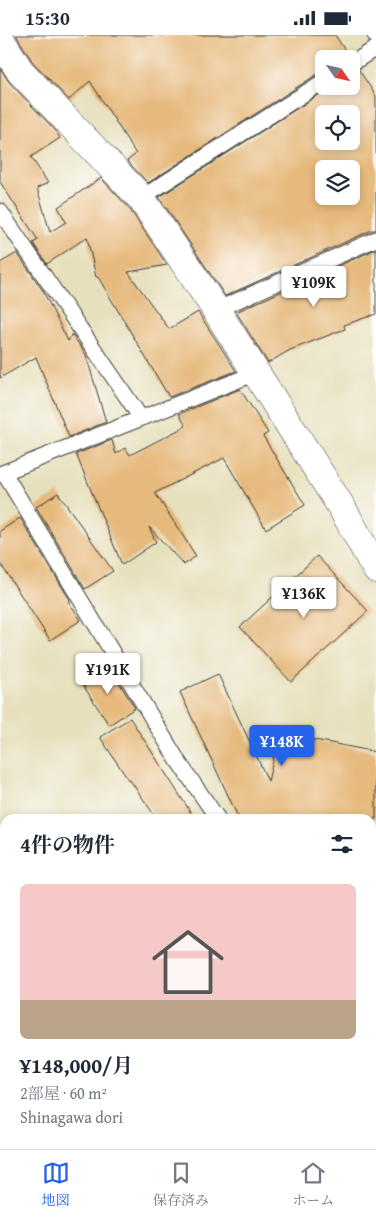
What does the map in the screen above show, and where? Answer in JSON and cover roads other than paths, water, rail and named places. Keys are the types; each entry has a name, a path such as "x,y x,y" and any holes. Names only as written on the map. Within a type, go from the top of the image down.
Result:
{"street":[{"path":"0,39 20,71 141,198 216,310 342,508 376,569"}],"lane":[{"path":"360,58 376,48"},
{"path":"141,198 315,87"},
{"path":"0,211 141,418"},
{"path":"216,310 376,239"},
{"path":"215,814 178,761 2,473 256,373"}]}
